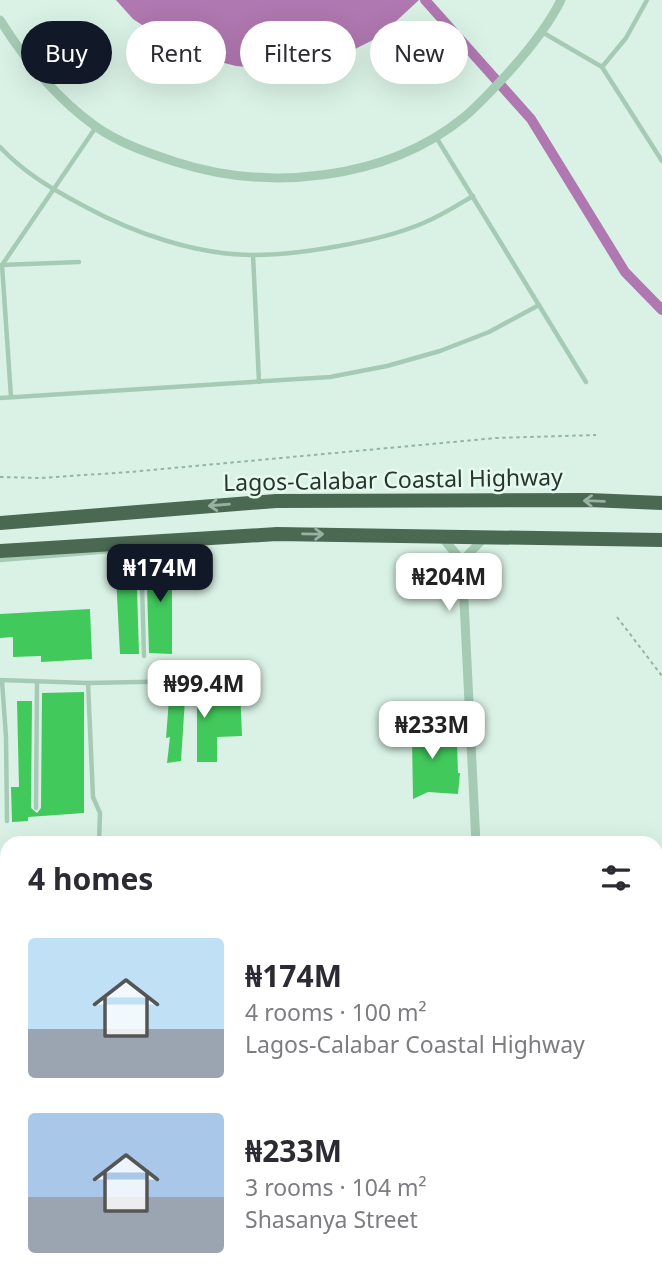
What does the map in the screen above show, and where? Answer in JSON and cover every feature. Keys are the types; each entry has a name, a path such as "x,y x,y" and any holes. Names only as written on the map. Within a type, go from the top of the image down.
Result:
{"highway":[{"name":"Lagos-Calabar Coastal Highway","path":"0,523 276,500 589,500 662,503"},
{"path":"0,551 276,534 662,540"}],"street":[{"path":"0,20 48,85 96,127 126,144 224,176 298,178 375,164 410,150 462,119 484,100 525,54 561,0"},
{"path":"441,536 462,561 476,836"},
{"path":"462,561 485,536"}],"lane":[{"path":"603,67 626,38 647,0"},
{"path":"541,31 603,67 662,162"},
{"path":"11,397 1,265 96,127"},
{"path":"436,136 586,383"},
{"path":"0,147 15,163 54,190 108,219 161,239 209,250 253,255 311,251 370,241 421,224 473,196"},
{"path":"253,255 259,382"},
{"path":"1,265 79,262"},
{"path":"0,398 330,377 440,351 489,332 539,305"},
{"path":"0,560 141,549 144,656"},
{"path":"7,821 6,737 1,681 242,680"},
{"path":"36,808 37,681"},
{"path":"88,682 93,797 100,813 99,836"}],"path":[{"path":"0,477 40,478 130,472 496,438 596,435"},
{"path":"617,617 662,676"}],"shaded area":[{"path":"116,0 419,0 396,21 370,21 370,42 356,48 356,21 240,21 240,66 226,63 226,21 133,19"}],"building":[{"path":"172,556 172,654 149,653 146,557"},
{"path":"115,557 136,557 139,654 120,654"},
{"path":"90,609 92,659 41,662 41,656 13,657 13,637 0,638 0,614"},
{"path":"170,686 240,688 242,736 217,737 217,762 197,762 197,699 185,699 181,761 167,763"},
{"path":"84,692 84,813 28,817 28,821 12,822 11,787 19,787 17,701 32,701 31,808 37,813 41,808 42,693"},
{"path":"407,717 431,717 432,744 457,743 460,773 458,794 428,792 413,799 412,739 409,739"}],"waterway":[{"path":"425,0 531,119 625,272 662,310"}]}
